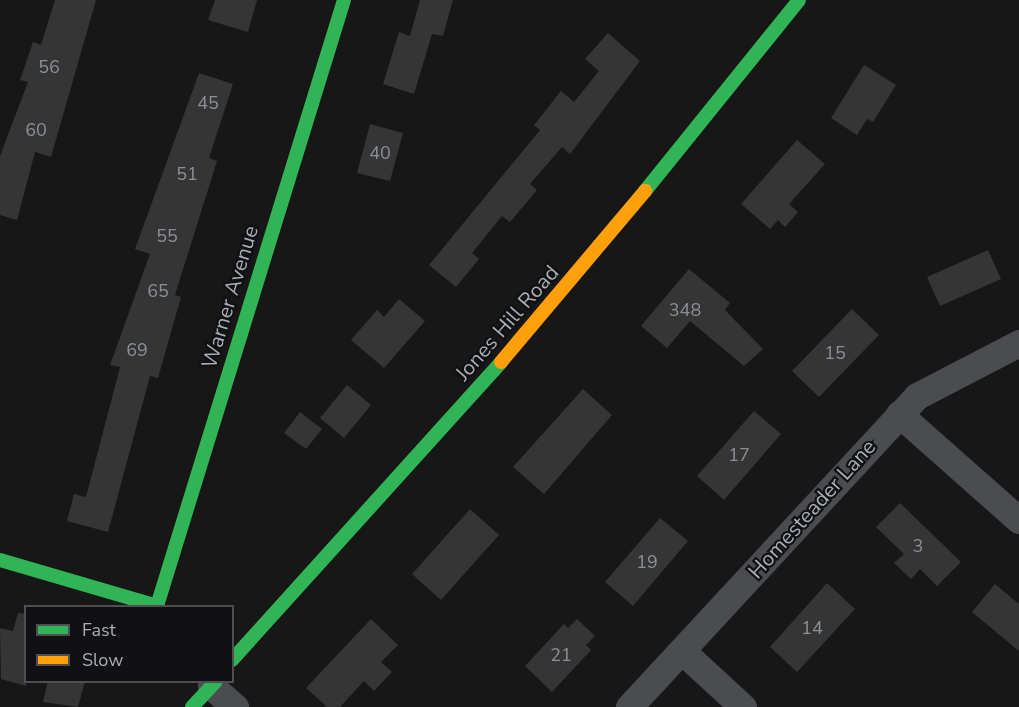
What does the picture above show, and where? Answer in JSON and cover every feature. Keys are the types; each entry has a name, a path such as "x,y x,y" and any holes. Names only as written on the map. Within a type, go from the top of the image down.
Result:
{"main road":[{"name":"Warner Avenue","path":"157,605 344,0"},
{"name":"Jones Hill Road","path":"234,657 548,310 799,0"},
{"path":"0,560 154,605"},
{"path":"192,707 213,684"}],"street":[{"name":"Homesteader Lane","path":"628,707 899,414 942,380 1019,343"},
{"path":"899,414 1019,520"},
{"path":"682,651 743,707"},
{"path":"213,684 235,707"}],"building":[{"path":"55,0 96,0 51,157 35,152 17,220 0,215 0,156 28,82 20,80 33,42 41,45"},
{"path":"215,0 257,0 248,32 208,20"},
{"path":"420,0 453,0 443,36 432,34 414,94 383,84 399,32 410,36"},
{"path":"608,33 640,61 570,154 562,147 530,184 537,190 510,222 502,216 472,253 479,259 456,287 429,265 540,130 534,125 561,91 574,102 599,71 585,59"},
{"path":"864,65 896,85 873,122 867,119 857,135 831,118"},
{"path":"199,73 233,84 209,158 217,161 175,295 181,297 158,378 150,376 108,532 67,521 74,494 86,497 120,367 110,365 150,254 135,249"},
{"path":"370,124 403,133 390,181 357,173"},
{"path":"797,140 825,164 789,204 798,212 785,227 778,220 770,229 741,204"},
{"path":"988,250 1001,279 940,306 927,277"},
{"path":"689,269 730,303 725,310 763,349 744,366 690,321 667,348 641,326"},
{"path":"399,299 425,321 384,368 351,340 377,310 384,317"},
{"path":"852,309 879,335 819,397 792,371"},
{"path":"347,385 371,405 344,438 320,418"},
{"path":"583,389 612,415 544,494 513,467"},
{"path":"754,411 781,434 724,500 697,476"},
{"path":"300,412 322,429 306,449 284,433"},
{"path":"900,503 961,562 937,586 920,569 911,579 894,563 904,554 876,527"},
{"path":"470,509 499,535 441,600 412,574"},
{"path":"660,518 688,541 633,606 605,582"},
{"path":"827,583 855,609 797,672 770,647"},
{"path":"995,584 1019,604 1019,651 972,612"},
{"path":"18,613 24,614 24,683 26,686 1,679 0,628 13,631"},
{"path":"371,619 398,645 381,662 392,672 374,691 364,681 340,707 327,707 306,688"},
{"path":"577,619 595,636 586,645 591,650 552,692 525,666 564,624 568,628"},
{"path":"48,683 84,683 78,707 43,702"}],"traffic: fast":[{"path":"157,605 344,0"},
{"path":"645,191 799,0"},
{"path":"234,658 501,362"},
{"path":"0,560 154,605"},
{"path":"192,707 214,683"}],"traffic: slow":[{"path":"501,362 645,191"}]}
